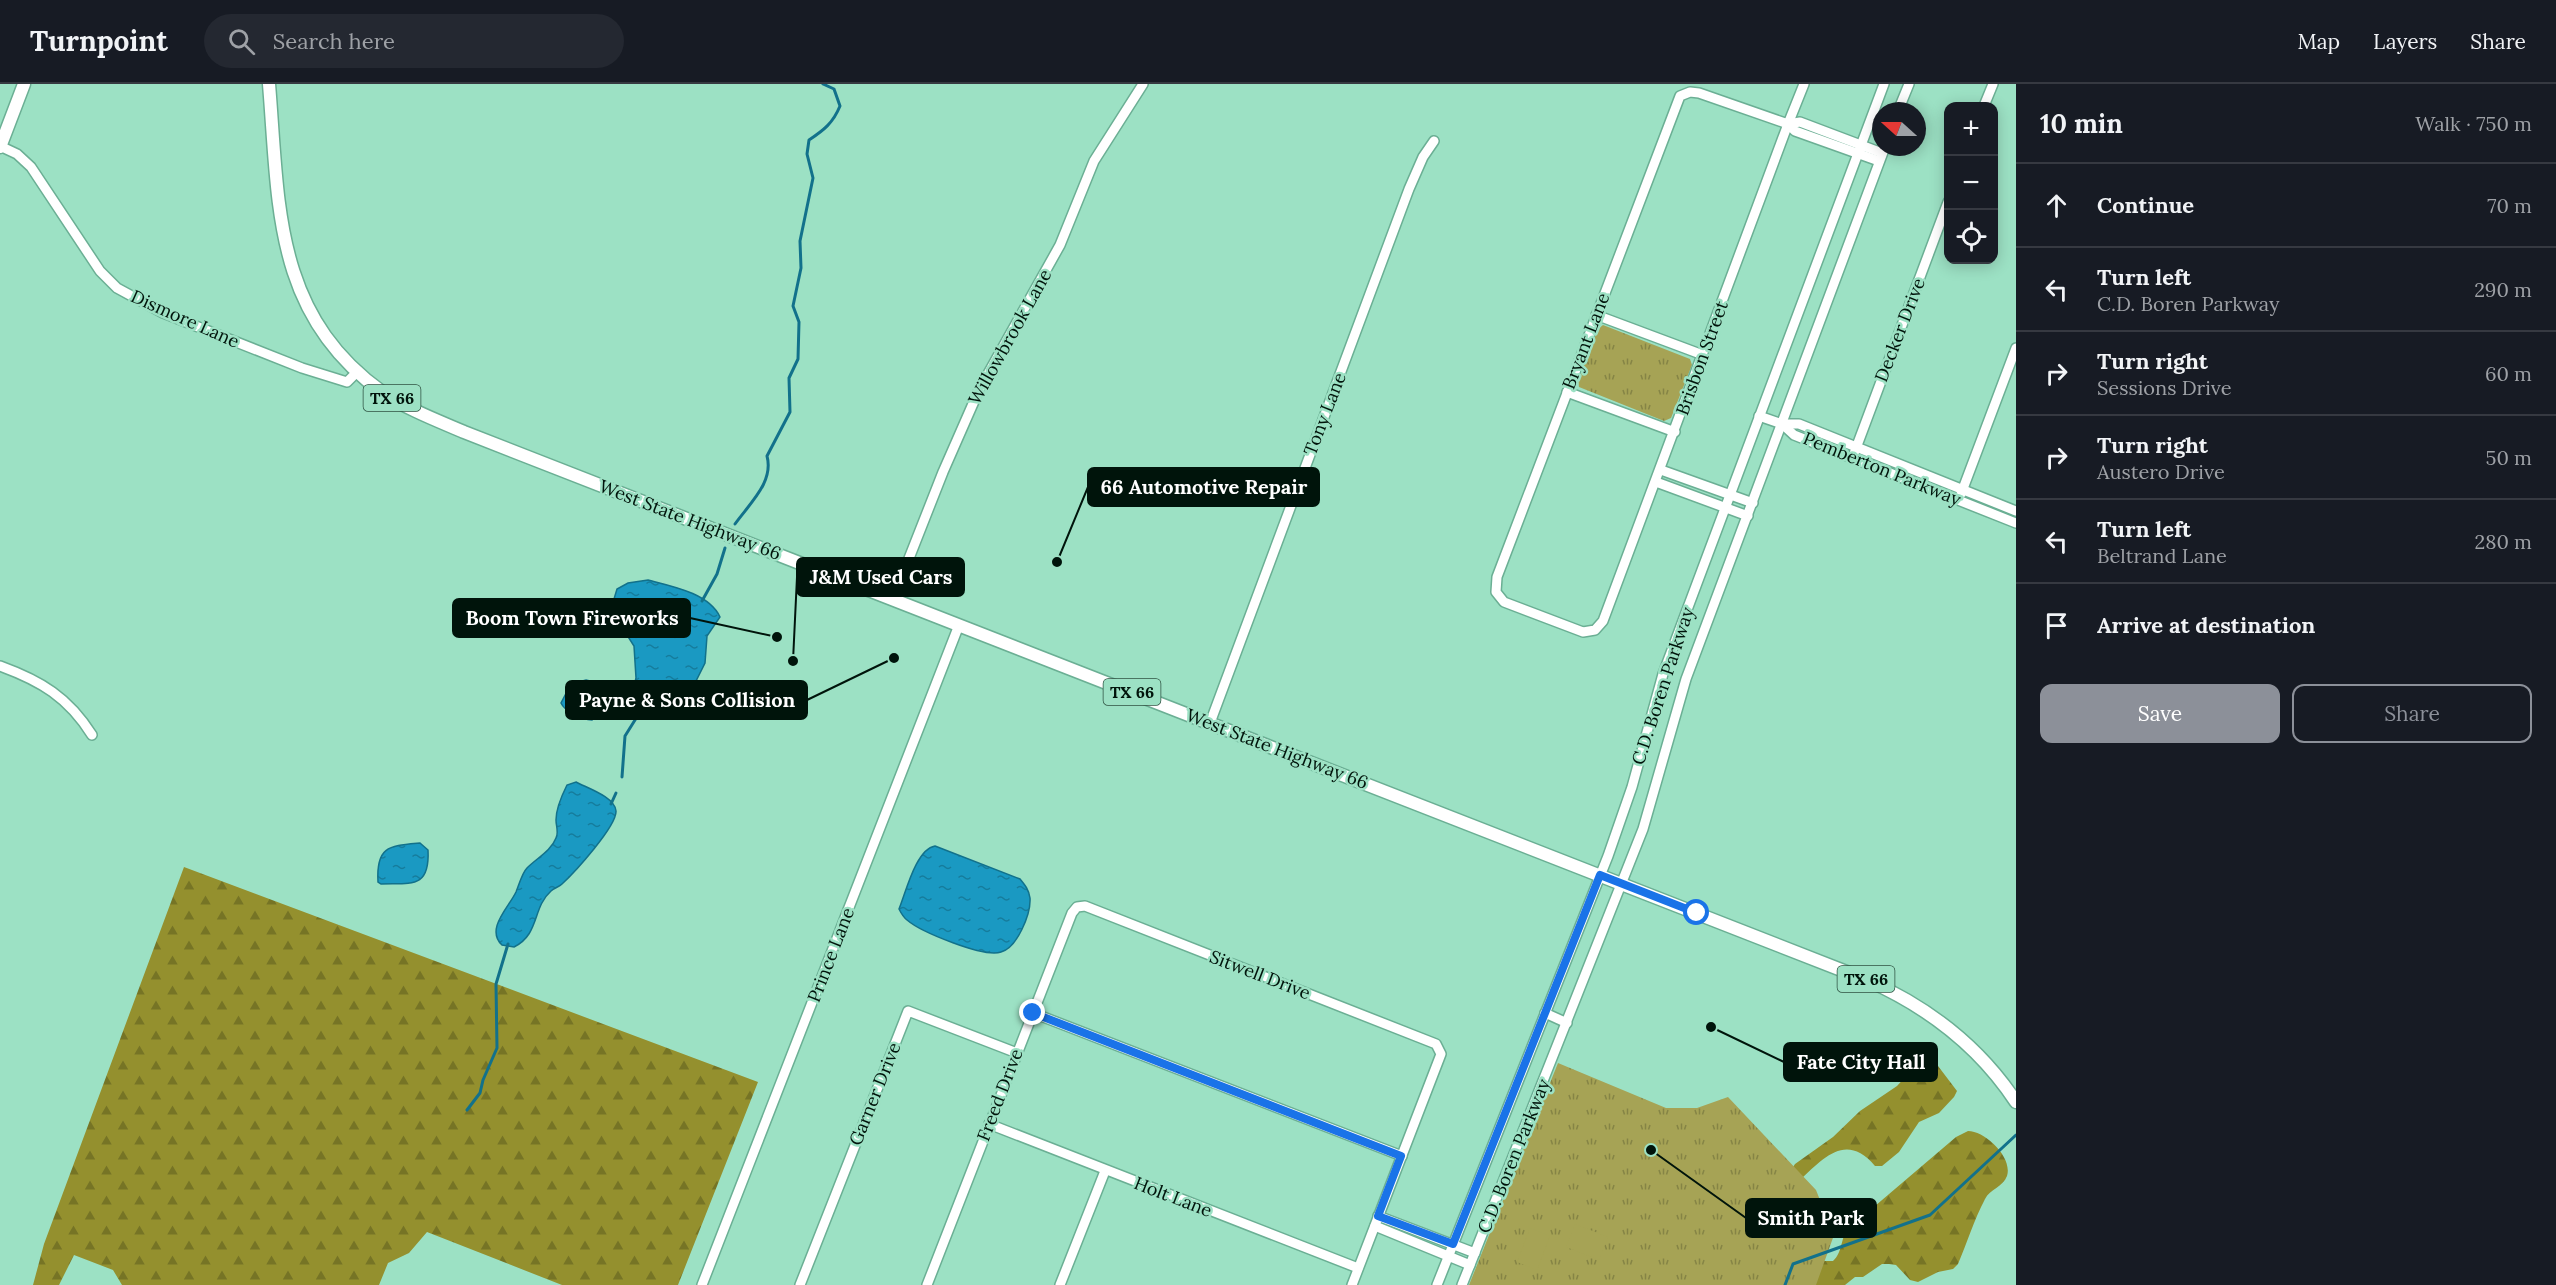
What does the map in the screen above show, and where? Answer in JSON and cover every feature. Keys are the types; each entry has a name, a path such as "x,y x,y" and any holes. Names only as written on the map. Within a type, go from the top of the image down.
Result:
{"main road":[{"path":"0,146 24,84"},
{"name":"West State Highway 66","path":"269,84 281,216 294,277 306,305 324,334 358,371 384,393 433,419 1600,875"},
{"name":"TX 66","path":"1600,875 1896,993 1946,1024 1986,1063 2016,1102"}],"street":[{"name":"Willowbrook Lane","path":"893,599 946,464 979,390 1060,245 1094,161 1143,84"},
{"name":"Brisbon Street","path":"1595,630 1603,621 1661,470 1803,84"},
{"name":"C.D. Boren Parkway","path":"1437,1285 1600,875 1632,787 1663,674 1884,84"},
{"path":"1902,102 1909,84"},
{"path":"1986,102 1993,84"},
{"name":"Bryant Lane","path":"1595,630 1583,632 1504,602 1496,592 1497,578 1676,101 1684,93 1699,93 1788,124"},
{"path":"1788,124 1795,131 1872,152"},
{"name":"Tony Lane","path":"1210,723 1409,189 1423,157 1434,141"},
{"name":"Dismore Lane","path":"0,146 17,154 31,167 100,271 117,288 135,300 164,314 303,368 347,382 358,371"},
{"name":"C.D. Boren Parkway","path":"1462,1285 1643,829 1686,679 1881,156"},
{"name":"Decker Drive","path":"1852,459 1945,210"},
{"path":"1596,315 1703,355"},
{"path":"1959,500 2016,348"},
{"path":"1567,392 1675,432"},
{"path":"1759,416 1782,424"},
{"name":"Pemberton Parkway","path":"1782,424 1799,424 2016,510"},
{"name":"Pemberton Parkway","path":"1782,424 1794,435 2016,522"},
{"path":"1661,470 1753,503"},
{"path":"1656,482 1748,516"},
{"name":"Prince Lane","path":"702,1285 959,625"},
{"path":"0,666 36,681 56,693 82,720 92,735"},
{"name":"Sitwell Drive","path":"1077,907 1085,906 1436,1044 1441,1054 1401,1156"},
{"name":"Freed Drive","path":"927,1285 1072,914 1077,907"},
{"name":"Garner Drive","path":"800,1285 908,1011 1017,1053"},
{"path":"1033,1013 1401,1156 1352,1285"},
{"path":"1545,1013 1567,1023"},
{"name":"Holt Lane","path":"989,1124 1358,1268"},
{"path":"1064,1284 1106,1171"},
{"path":"1378,1216 1475,1253"},
{"path":"1375,1226 1470,1265"}],"green space":[{"path":"1603,325 1690,359 1692,365 1671,418 1664,421 1579,387 1578,381 1598,329"},
{"path":"184,867 758,1082 678,1285 562,1285 427,1232 409,1253 388,1263 379,1285 122,1285 113,1270 74,1255 59,1285 33,1285 44,1244"},
{"path":"1927,1062 1935,1062 1957,1091 1939,1113 1919,1122 1899,1152 1882,1166 1875,1166 1864,1156 1845,1150 1827,1157 1800,1180 1791,1170 1795,1164 1833,1137 1860,1111"},
{"path":"1558,1063 1666,1108 1697,1108 1728,1097 1816,1190 1834,1235 1816,1285 1469,1285"},
{"path":"1968,1131 1982,1135 1996,1146 2002,1153 2008,1169 2003,1183 1985,1199 1958,1264 1953,1269 1938,1272 1918,1282 1910,1280 1896,1265 1882,1264 1863,1277 1855,1277 1845,1285 1771,1285 1806,1261 1833,1261 1848,1229 1956,1137"},
{"path":"1575,1224 1608,1237 1599,1260 1566,1247"},
{"path":"1530,1228 1550,1236 1537,1270 1517,1262"}],"water":[{"path":"648,580 698,596 715,609 720,617 707,636 705,663 695,683 688,690 660,702 640,715 630,710 629,707 636,678 634,646 625,632 614,599 617,589 628,583"},
{"path":"586,680 606,685 611,699 607,710 592,720 574,714 561,703 571,684"},
{"path":"576,782 611,801 616,811 610,827 585,860 545,898 532,928 522,942 514,947 502,945 497,939 496,932 500,918 516,892 525,870 554,843 557,834 556,815 560,802 567,785"},
{"path":"420,843 428,850 428,863 422,878 410,883 381,884 378,882 379,861 387,850 400,845"},
{"path":"935,846 1020,879 1025,886 1030,898 1028,913 1022,930 1007,949 993,953 967,948 925,931 902,915 899,909 912,872 922,855"}],"waterway":[{"path":"735,524 764,483 767,475 767,456 790,412 789,378 798,359 799,322 793,306 801,268 800,241 813,178 807,154 809,140 828,126 840,106 834,89 823,84"},
{"path":"702,601 717,574 725,548"},
{"path":"622,777 625,736 640,712"},
{"path":"611,804 616,793"},
{"path":"467,1110 480,1093 497,1048 496,984 508,944"},
{"path":"1785,1285 1793,1264 1930,1215 2016,1135"}],"place":[{"name":"66 Automotive Repair","path":"1057,562"},
{"name":"Boom Town Fireworks","path":"777,637"},
{"name":"Payne & Sons Collision","path":"894,658"},
{"name":"J&M Used Cars","path":"793,661"},
{"name":"Fate City Hall","path":"1711,1027"},
{"name":"Smith Park","path":"1651,1150"}],"route":[{"path":"1033,1013 1401,1156 1378,1216 1453,1244 1600,875 1697,913"}]}
